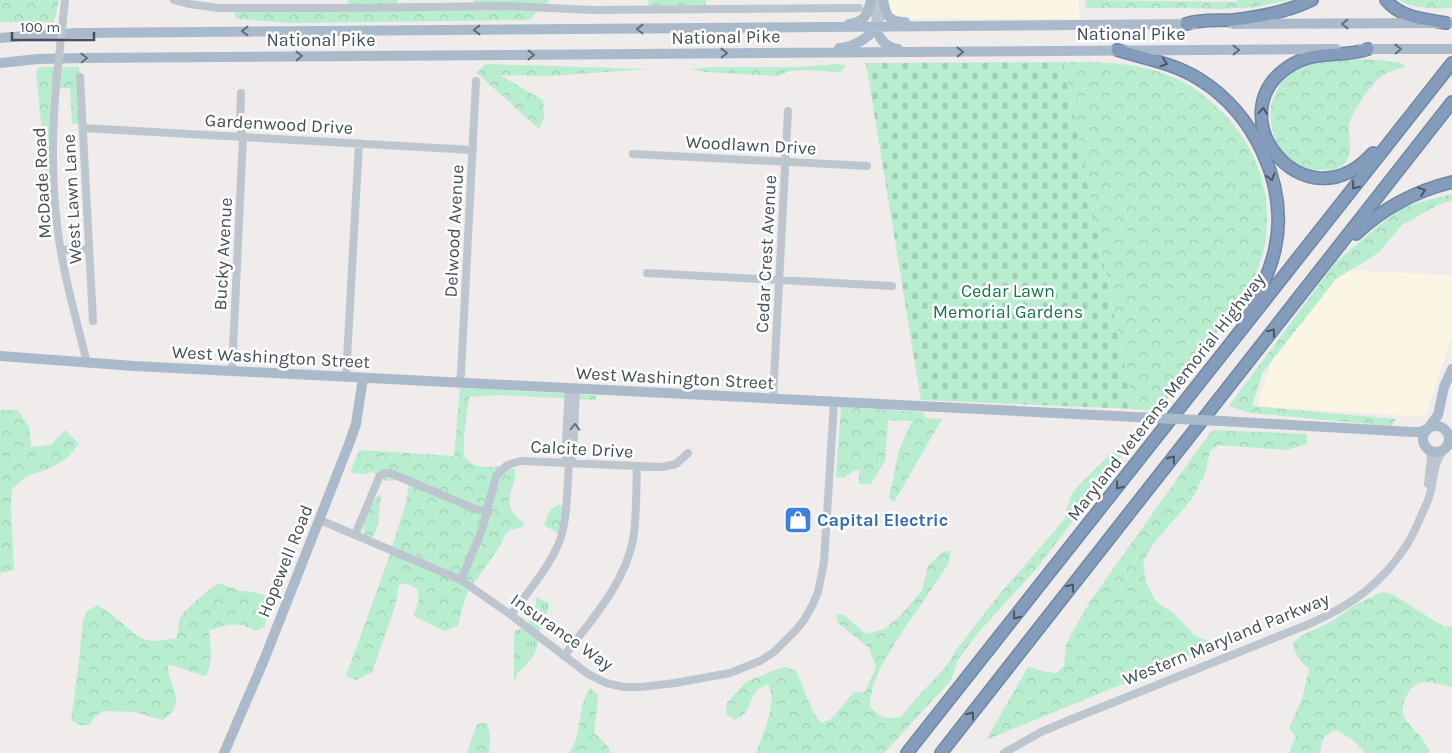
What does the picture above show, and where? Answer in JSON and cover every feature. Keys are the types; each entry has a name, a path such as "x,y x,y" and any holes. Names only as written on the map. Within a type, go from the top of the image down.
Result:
{"highway":[{"path":"1186,24 1195,21 1232,20 1265,15 1290,9 1312,0"},
{"path":"1386,0 1399,12 1408,16 1449,23"},
{"path":"1368,49 1358,53 1320,55 1295,62 1276,77 1265,96 1262,118 1267,142 1272,151 1288,167 1297,172 1318,178 1338,176 1357,168 1367,160 1439,79"},
{"path":"1117,50 1178,68 1201,80 1220,95 1251,131 1268,166 1274,187 1277,228 1275,248 1266,278 1243,320 1181,406"},
{"name":"Maryland Veterans Memorial Highway","path":"907,753 1452,63"},
{"path":"941,753 1452,102"},
{"path":"1306,289 1370,220 1412,195 1452,182"}],"main road":[{"path":"831,27 856,23 861,20 868,12 872,0"},
{"path":"883,0 885,12 897,22 1039,22 1048,26"},
{"name":"National Pike","path":"0,38 36,34 79,33 1449,23"},
{"path":"876,27 882,41 888,46 911,52"},
{"path":"766,52 772,49 844,48 866,38 876,27"},
{"name":"National Pike","path":"0,63 38,59 81,58 1448,49"},
{"name":"West Washington Street","path":"0,356 232,371 1349,429 1416,432 1429,428"},
{"path":"1452,370 1444,387 1438,415 1423,436 1426,447 1434,452 1447,447 1450,439 1443,416 1452,382"},
{"name":"Hopewell Road","path":"224,753 320,520 356,424 363,378"},
{"path":"1429,428 1439,425 1449,432"},
{"name":"West Washington Street","path":"1349,429 1354,432 1412,438 1426,447"}],"street":[{"name":"McDade Road","path":"65,0 53,123 52,170 61,250 87,363"},
{"path":"174,0 219,8 345,4 506,6 592,10 859,8"},
{"path":"872,0 876,27"},
{"path":"876,27 881,17 883,0"},
{"name":"West Lawn Lane","path":"80,76 93,321"},
{"name":"Delwood Avenue","path":"459,383 476,81"},
{"name":"Bucky Avenue","path":"232,371 243,137 240,127 241,93"},
{"name":"Cedar Crest Avenue","path":"773,399 788,111"},
{"name":"Gardenwood Drive","path":"83,128 473,150"},
{"path":"346,377 359,143"},
{"name":"Woodlawn Drive","path":"633,154 867,166"},
{"path":"61,250 89,249"},
{"path":"647,274 892,286"},
{"path":"512,615 550,560 560,540 566,510 569,462 565,456 572,389"},
{"name":"Insurance Way","path":"320,520 461,580 512,615 588,674 606,683 624,687 642,687 730,673 760,661 786,641 807,615 818,592 824,562 834,402"},
{"name":"Western Maryland Parkway","path":"1423,510 1431,456 1426,447"},
{"name":"Western Maryland Parkway","path":"1004,753 1041,732 1309,624 1344,608 1373,586 1399,556 1409,541 1426,506 1432,488 1437,459 1447,447"},
{"name":"Calcite Drive","path":"461,580 488,513 496,476 507,465 521,461 668,466 676,464 688,453"},
{"path":"564,656 610,594 627,562 635,524 636,466"},
{"path":"355,535 380,475 384,473 390,473 488,513"}],"shaded area":[{"path":"864,0 1079,0 1080,19 865,18"},
{"path":"1343,270 1452,275 1452,339 1425,417 1257,406 1275,351"}],"green space":[{"path":"0,0 59,0 54,22 0,22"},
{"path":"348,0 398,0 394,9 473,9 474,0 550,0 529,20 291,23 237,19 233,11 346,11"},
{"path":"649,0 706,0 705,6 648,7"},
{"path":"1086,0 1233,2 1240,0 1288,0 1256,7 1221,9 1087,8 1085,7"},
{"path":"1399,0 1452,0 1452,8 1418,7"},
{"path":"1321,59 1380,60 1401,63 1405,67 1388,72 1379,78 1358,105 1349,125 1350,150 1349,156 1343,165 1330,170 1309,170 1296,166 1283,154 1272,128 1271,110 1274,96 1280,85 1300,62"},
{"path":"1063,62 1134,66 1161,73 1189,85 1223,113 1236,128 1247,144 1261,178 1267,215 1266,234 1260,264 1253,280 1246,295 1158,411 1133,409"},
{"name":"Cedar Lawn Memorial Gardens","path":"1063,62 1133,409 921,400 866,63"},
{"path":"485,64 650,69 549,76 500,75 543,100 544,118 539,129 477,73"},
{"path":"838,64 846,66 840,72 803,70 789,71 778,76 705,72 690,69 715,67 800,67"},
{"path":"40,67 79,67 79,124 72,124 70,88 51,88 47,185 36,71"},
{"path":"1452,194 1452,200 1438,205 1402,225 1380,251 1336,279 1263,372 1252,406 1396,419 1391,426 1250,413 1229,406 1335,263 1395,212 1405,206"},
{"path":"460,388 596,395 596,400 500,395 469,397 464,436 465,456 467,460 477,466 507,466 515,470 509,502 512,511 524,523 523,527 510,530 505,535 500,546 468,592 458,626 445,631 413,616 417,606 418,590 406,583 399,585 395,607 372,672 356,680 346,676 387,563 406,503 409,484 398,480 386,481 372,472 363,474 350,473 359,450 454,456"},
{"path":"841,407 923,412 925,418 942,419 894,502 889,498 899,450 912,421 888,420 885,461 871,484 859,484 859,470 855,470 844,478 836,477"},
{"path":"0,410 18,410 29,427 31,447 51,445 65,430 79,444 66,459 48,469 27,476 12,489 14,570 0,573"},
{"path":"1212,430 1307,434 1307,444 1286,450 1218,445 1210,451 1206,471 1192,499 1153,544 1143,562 1146,582 1155,600 1163,607 1172,611 1194,635 1217,645 986,740 1028,667 1056,673 1064,666 1066,646 1070,636 1091,600"},
{"path":"1113,451 1122,454 1120,459 1037,568 978,633 958,660 951,680 884,753 756,753 770,710 771,692 768,684 757,691 742,716 735,720 726,714 727,703 746,682 785,667 795,670 813,711 821,723 831,719 854,692 865,692 876,667 869,648 838,623 836,614 844,615 866,634 885,629 903,613 922,590 928,566 942,552 951,551 948,564 891,649 874,684 870,706 884,717 901,717 945,668 956,650 998,596 1064,520 1071,495 1077,487"},
{"path":"380,495 378,526 368,541 364,537 365,520 377,496"},
{"path":"559,505 563,507 559,534 544,525 553,507"},
{"path":"218,583 269,597 264,627 255,631 243,626 232,625 209,631 211,659 206,676 168,665 176,701 171,713 163,720 134,712 104,711 95,716 90,725 80,725 71,720 83,620 87,611 98,605 145,640 156,641 176,638 179,620 182,615"},
{"path":"1382,592 1392,594 1443,626 1452,627 1452,687 1430,682 1419,683 1409,691 1403,706 1403,714 1406,720 1420,736 1430,753 1365,753 1354,741 1337,730 1329,733 1324,738 1320,753 1289,753 1296,736 1289,728 1302,699 1309,669 1298,658 1293,643 1301,636 1329,623 1355,605"},
{"path":"536,597 549,603 548,610 541,625 534,655 514,680 515,631 530,622 534,614"},
{"path":"590,688 598,695 595,734 606,745 610,753 569,753 576,738 583,704"},
{"path":"487,723 490,733 489,753 467,753 477,724"}],"place":[{"name":"Capital Electric","path":"798,520"}]}
